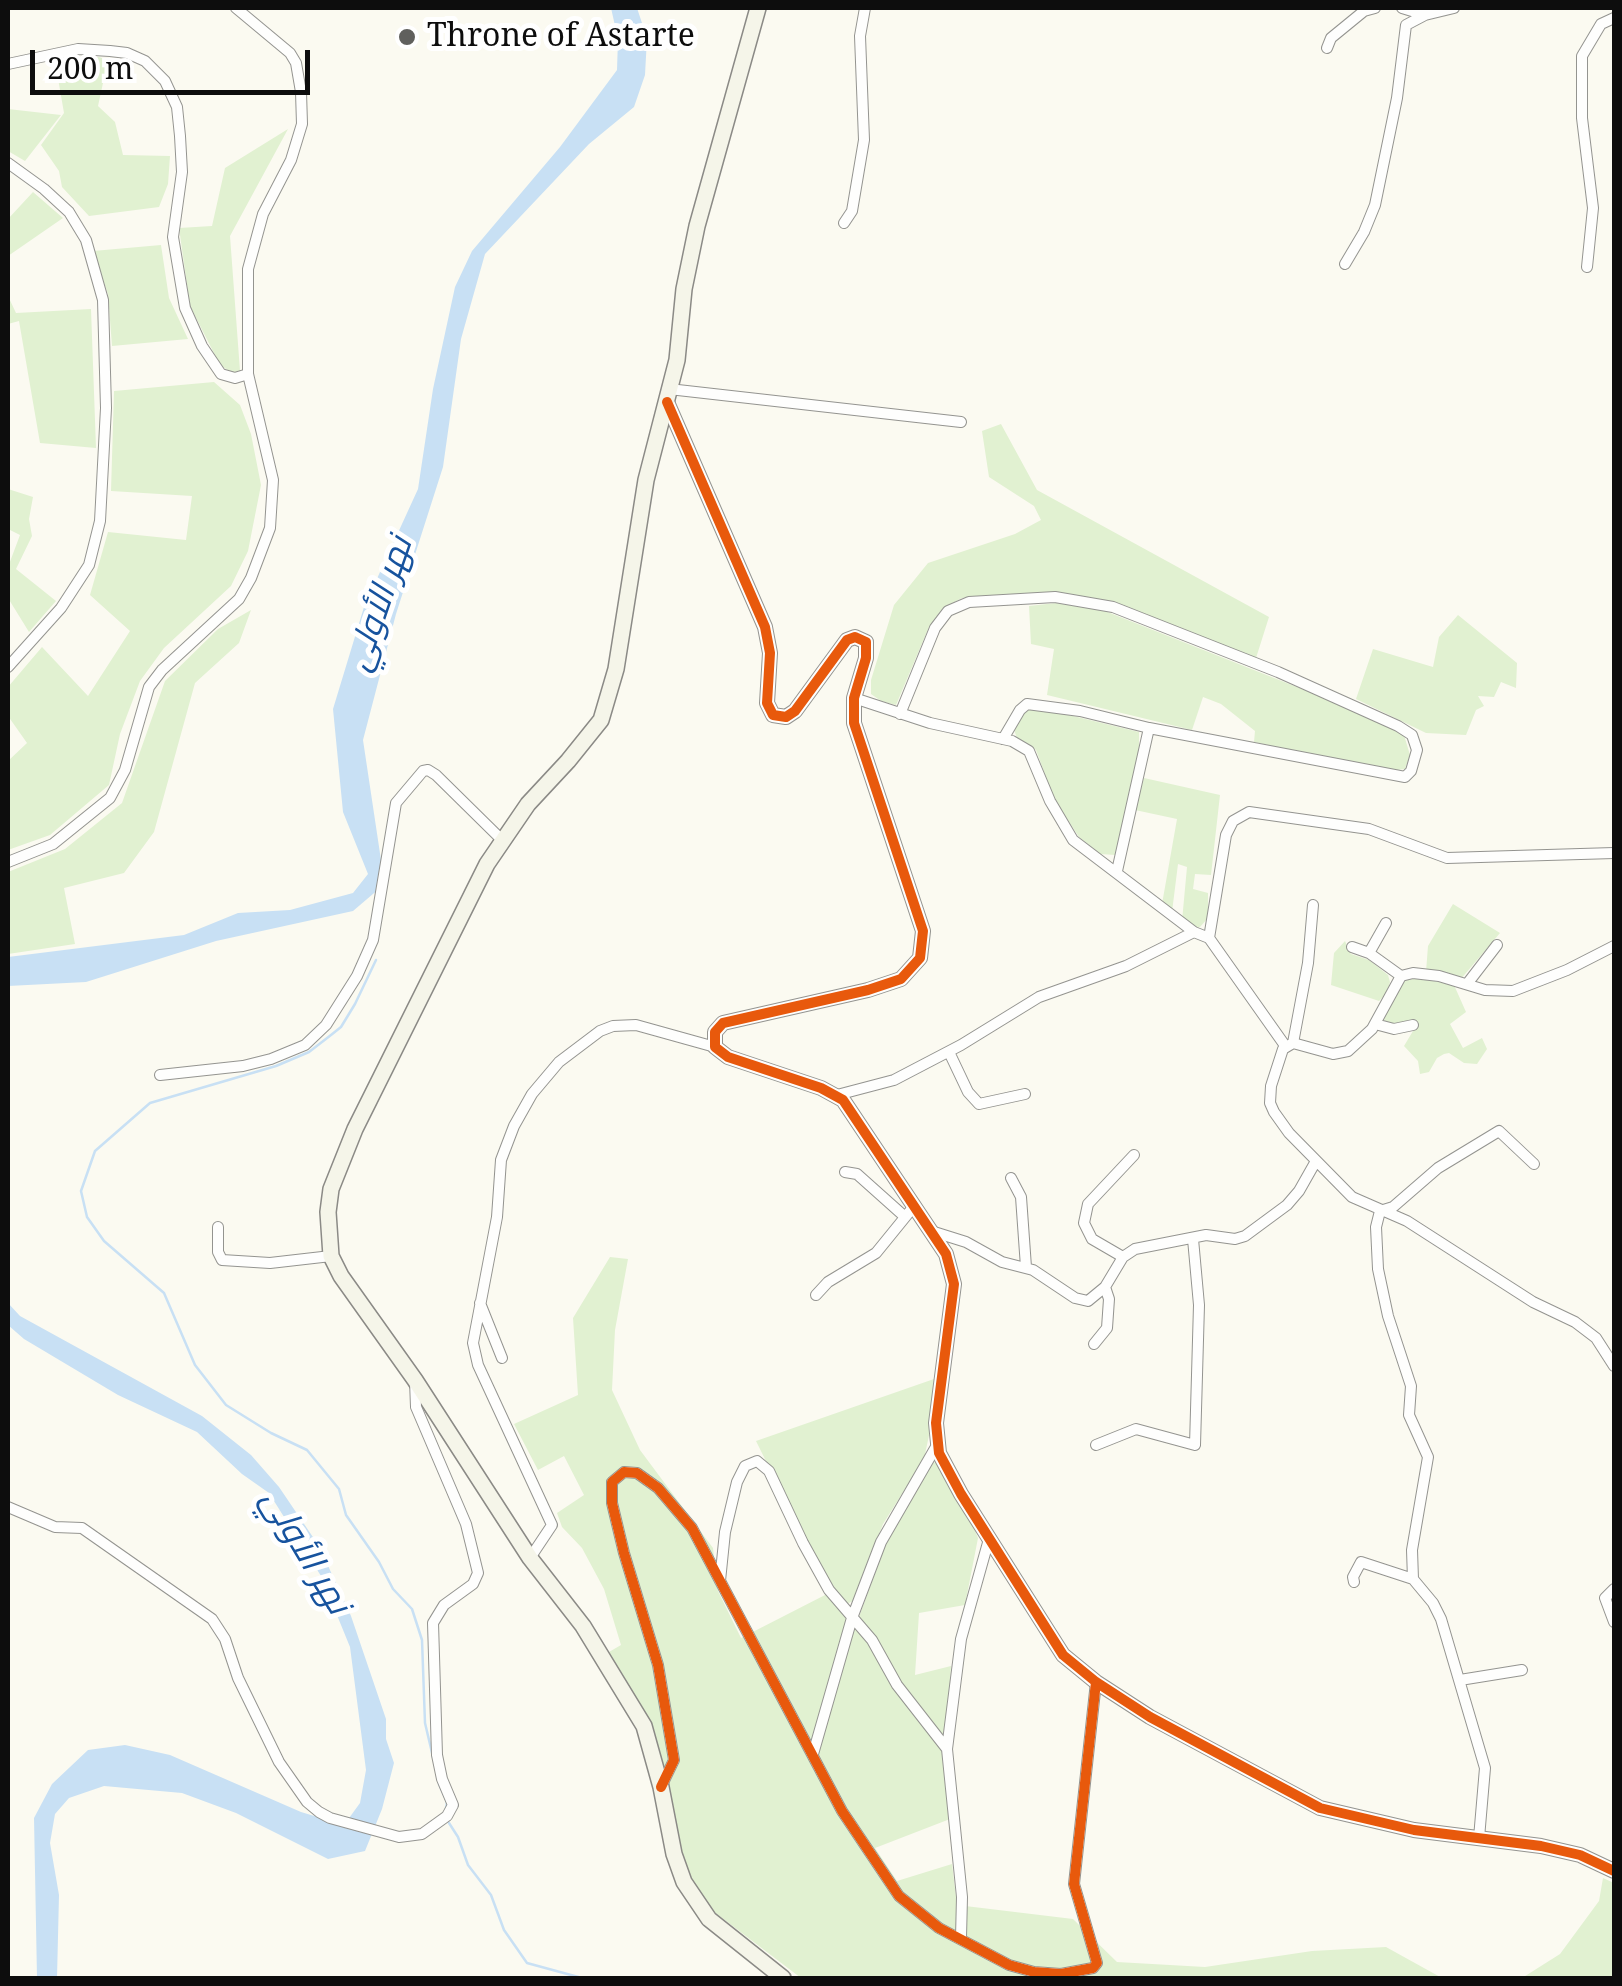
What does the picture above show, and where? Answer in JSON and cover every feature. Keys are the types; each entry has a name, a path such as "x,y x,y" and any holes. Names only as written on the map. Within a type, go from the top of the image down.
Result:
{"main road":[{"path":"758,8 697,226 668,396 646,480 616,669 601,720 528,804 468,900 410,1024 354,1129 332,1189 328,1212 331,1256 340,1276 415,1380 530,1558 582,1626 634,1705 652,1746 674,1854 696,1903 728,1937 784,1978"}],"street":[{"path":"8,862 53,844 110,798 125,770 149,686 239,599 270,528 274,497 267,446 248,374 248,269 264,214 291,160 302,124 302,92 296,62 290,53 236,8"},
{"path":"844,223 852,211 864,140 860,36 865,8"},
{"path":"1327,48 1331,38 1364,10 1375,8"},
{"path":"1402,8 1425,15"},
{"path":"1345,264 1374,205 1406,25 1425,15 1454,8"},
{"path":"1587,268 1593,208 1582,118 1582,56 1601,24 1614,18"},
{"path":"8,64 78,49 110,51 145,61 165,81 177,107 180,136 182,172 173,237 185,308 220,374 234,378 248,374"},
{"path":"8,162 68,212 86,240 103,300 106,408 100,520 89,565 62,608 8,666"},
{"path":"715,1047 715,1032 723,1024 886,985 906,976 920,958 922,923 856,730 854,698 867,652 866,642 855,637 843,644 795,712 782,718 770,712 770,653 765,627 668,396 962,422"},
{"path":"900,714 935,628 948,611 969,602 1055,597 1113,607 1278,672 1386,720 1412,735 1417,750 1411,771 1405,776 1028,704 1022,707 1002,740"},
{"path":"854,698 1029,751 1067,832 1194,932 1209,938 1290,1045 1333,1054 1354,1048 1375,1024 1400,976 1413,973 1485,990 1513,991 1614,946"},
{"path":"1116,871 1150,728"},
{"path":"160,1075 244,1066 271,1059 300,1048 326,1025 357,976 375,932 398,798 423,771 436,775 502,840"},
{"path":"1209,938 1226,835 1233,821 1248,812 1369,829 1447,858 1614,852"},
{"path":"1313,905 1308,963 1290,1045 1274,1073 1271,1107 1289,1133 1352,1196 1407,1221 1533,1302 1586,1330 1604,1347 1614,1366"},
{"path":"1369,953 1386,923"},
{"path":"837,1095 894,1080 1039,998 1126,966 1194,932"},
{"path":"1466,984 1497,945"},
{"path":"1352,947 1369,953 1400,976"},
{"path":"1375,1024 1394,1029 1413,1026"},
{"path":"530,1558 552,1525 478,1365 473,1336 497,1218 500,1160 532,1094 560,1062 600,1032 621,1025 644,1027 715,1047 728,1057 837,1095 855,1116 909,1210"},
{"path":"949,1052 968,1092 980,1104 1025,1094"},
{"path":"1380,1211 1397,1204 1438,1168 1499,1131 1534,1164"},
{"path":"1123,1257 1092,1239 1084,1223 1088,1204 1134,1154"},
{"path":"931,1231 966,1242 1002,1262 1026,1267 1082,1301 1093,1300 1123,1257 1144,1246 1206,1235 1235,1239 1257,1228 1287,1206 1316,1161"},
{"path":"844,1172 857,1174 909,1210 931,1231 950,1262 954,1284 937,1408 937,1445 951,1478 1064,1656 1150,1718 1320,1808 1414,1830 1559,1850 1592,1859 1614,1871"},
{"path":"1011,1178 1021,1197 1026,1267"},
{"path":"816,1296 828,1282 876,1253 909,1210"},
{"path":"1380,1211 1375,1236 1378,1269 1388,1316 1411,1386 1409,1415 1428,1458 1412,1550 1413,1579"},
{"path":"218,1227 218,1252 222,1260 270,1263 331,1256"},
{"path":"1096,1445 1136,1429 1196,1445 1198,1305 1193,1240"},
{"path":"1094,1344 1107,1328 1109,1299 1104,1287"},
{"path":"480,1301 502,1358"},
{"path":"8,1508 55,1527 82,1528 212,1619 225,1639 238,1678 279,1762 307,1802 330,1818 404,1837 422,1834 447,1816 453,1804 437,1755 433,1622 444,1606 473,1584 478,1573 466,1524 416,1407 415,1380"},
{"path":"813,1754 852,1618 888,1524 937,1445"},
{"path":"720,1582 725,1532 737,1482 745,1466 758,1461 770,1471 816,1569 872,1640 897,1685 947,1749"},
{"path":"662,1787 674,1760 672,1741 658,1665 617,1528 611,1489 614,1478 624,1472 637,1473 671,1500 692,1528 842,1812 899,1896 939,1928 1009,1965 1034,1972 1061,1974 1093,1968 1097,1963 1074,1884 1096,1682"},
{"path":"961,1937 962,1897 947,1749 961,1639 990,1540"},
{"path":"1354,1582 1361,1562 1413,1579 1439,1613 1484,1768 1480,1838"},
{"path":"1614,1588 1605,1598 1614,1622"},
{"path":"1460,1680 1522,1670"}],"green space":[{"path":"99,57 108,60 98,106 115,122 123,155 170,156 168,184 159,207 89,216 62,187 59,171 41,145 64,113 55,61"},
{"path":"8,109 61,115 25,161 8,151"},
{"path":"288,129 230,236 240,371 232,373 220,365 190,306 179,228 212,226 225,168"},
{"path":"33,192 63,218 8,256 8,219"},
{"path":"161,245 169,298 188,339 112,346 108,294 93,251"},
{"path":"8,296 16,313 91,309 96,448 40,443 19,321 8,324"},
{"path":"214,382 240,405 251,434 261,485 248,551 231,586 164,648 140,681 120,734 109,785 50,835 8,850 8,761 27,743 8,716 8,687 42,647 88,696 130,631 90,595 108,532 186,540 192,496 111,491 114,391"},
{"path":"1001,424 1037,490 1269,617 1256,658 1117,603 1055,592 962,598 943,608 929,627 896,705 871,694 871,680 894,605 928,563 1015,534 1041,520 1034,506 989,477 982,431"},
{"path":"8,489 33,497 29,519 32,536 16,569 56,601 29,632 8,598 8,567 20,535 8,529"},
{"path":"1056,603 1105,611 1365,714 1404,735 1410,755 1405,769 1388,771 1254,742 1255,731 1221,704 1203,697 1192,730 1047,695 1054,649 1031,644 1029,606"},
{"path":"251,610 239,643 195,683 154,832 124,873 64,888 75,944 8,954 8,872 65,849 122,803 165,681 218,629"},
{"path":"1458,615 1517,663 1516,688 1501,682 1494,697 1478,696 1484,706 1476,710 1466,735 1426,733 1356,699 1373,649 1433,667 1439,637"},
{"path":"1032,706 1139,732 1139,761 1115,855 1100,854 1079,837 1054,799 1036,750 1017,738 1014,730 1022,713"},
{"path":"1144,778 1220,795 1211,875 1195,874 1193,889 1208,893 1208,918 1200,927 1191,928 1182,921 1187,867 1178,864 1172,912 1162,904 1177,819 1135,810"},
{"path":"1453,904 1500,933 1460,980 1426,972 1428,946"},
{"path":"1345,941 1351,954 1369,960 1388,975 1387,993 1379,1001 1331,985 1334,953"},
{"path":"1418,978 1454,985 1466,1012 1450,1024 1463,1048 1482,1038 1487,1049 1477,1064 1464,1063 1449,1053 1437,1058 1429,1072 1420,1074 1418,1061 1404,1046 1413,1031 1408,1024 1386,1024 1383,1017 1403,981"},
{"path":"610,1257 628,1259 615,1330 612,1390 640,1450 713,1548 718,1591 741,1638 827,1594 855,1628 885,1546 932,1462 937,1463 972,1523 978,1538 965,1605 919,1613 915,1675 951,1666 944,1775 950,1819 875,1848 897,1881 952,1864 957,1905 1073,1919 1117,1962 1205,1967 1312,1951 1386,1947 1442,1978 801,1978 709,1908 687,1875 656,1738 609,1652 621,1645 604,1589 582,1548 562,1527 557,1513 584,1495 564,1456 538,1470 514,1424 578,1395 573,1318"},
{"path":"934,1379 924,1459 883,1524 853,1601 847,1604 818,1566 756,1441"},
{"path":"1603,1878 1614,1883 1614,1978 1522,1978 1560,1954 1599,1901"}],"water":[{"name":"نهر الأولي","path":"611,8 637,8 647,38 645,75 634,107 589,144 485,254 461,339 443,467 396,614 363,740 381,860 380,888 353,911 216,941 86,982 8,986 8,957 184,935 238,913 290,910 353,893 368,874 343,812 333,709 364,607 418,489 433,389 455,287 472,251 560,147 617,70 618,39"},
{"path":"8,1303 20,1316 202,1416 251,1455 279,1487 319,1546 351,1616 386,1719 386,1739 394,1763 382,1809 365,1851 328,1859 236,1813 182,1793 104,1786 69,1798 55,1814 50,1843 59,1895 57,1978 37,1978 34,1818 52,1784 88,1750 125,1745 170,1755 301,1812 344,1825 360,1803 366,1770 350,1647 321,1576 269,1493 197,1432 118,1395 24,1339 8,1325"}],"waterway":[{"path":"376,960 355,1004 341,1027 331,1035 309,1052 276,1066 150,1103 95,1151 81,1191 87,1217 104,1241 164,1293 195,1365 226,1405 307,1450 339,1489 346,1515 393,1589 412,1609 422,1640 425,1723 433,1757"},
{"path":"439,1784 446,1809"},
{"path":"449,1823 468,1865 491,1895 504,1930 527,1963 582,1978"}],"cycle path":[{"path":"667,402 765,627 770,653 767,703 773,715 786,717 795,711 847,640 855,637 866,642 866,658 854,698 854,723 923,931 920,958 901,979 723,1023 715,1032 715,1047 728,1057 821,1088 843,1100 946,1254 954,1284 936,1423 939,1453 1063,1655 1150,1717 1320,1808 1414,1830 1541,1846 1580,1855 1614,1871"},
{"path":"661,1787 674,1760 658,1665 612,1503 612,1482 624,1472 637,1473 658,1488 692,1528 842,1811 899,1896 939,1928 1009,1965 1034,1972 1061,1974 1093,1968 1097,1963 1074,1884 1096,1682"}],"place":[{"name":"Throne of Astarte","path":"407,37"}]}
